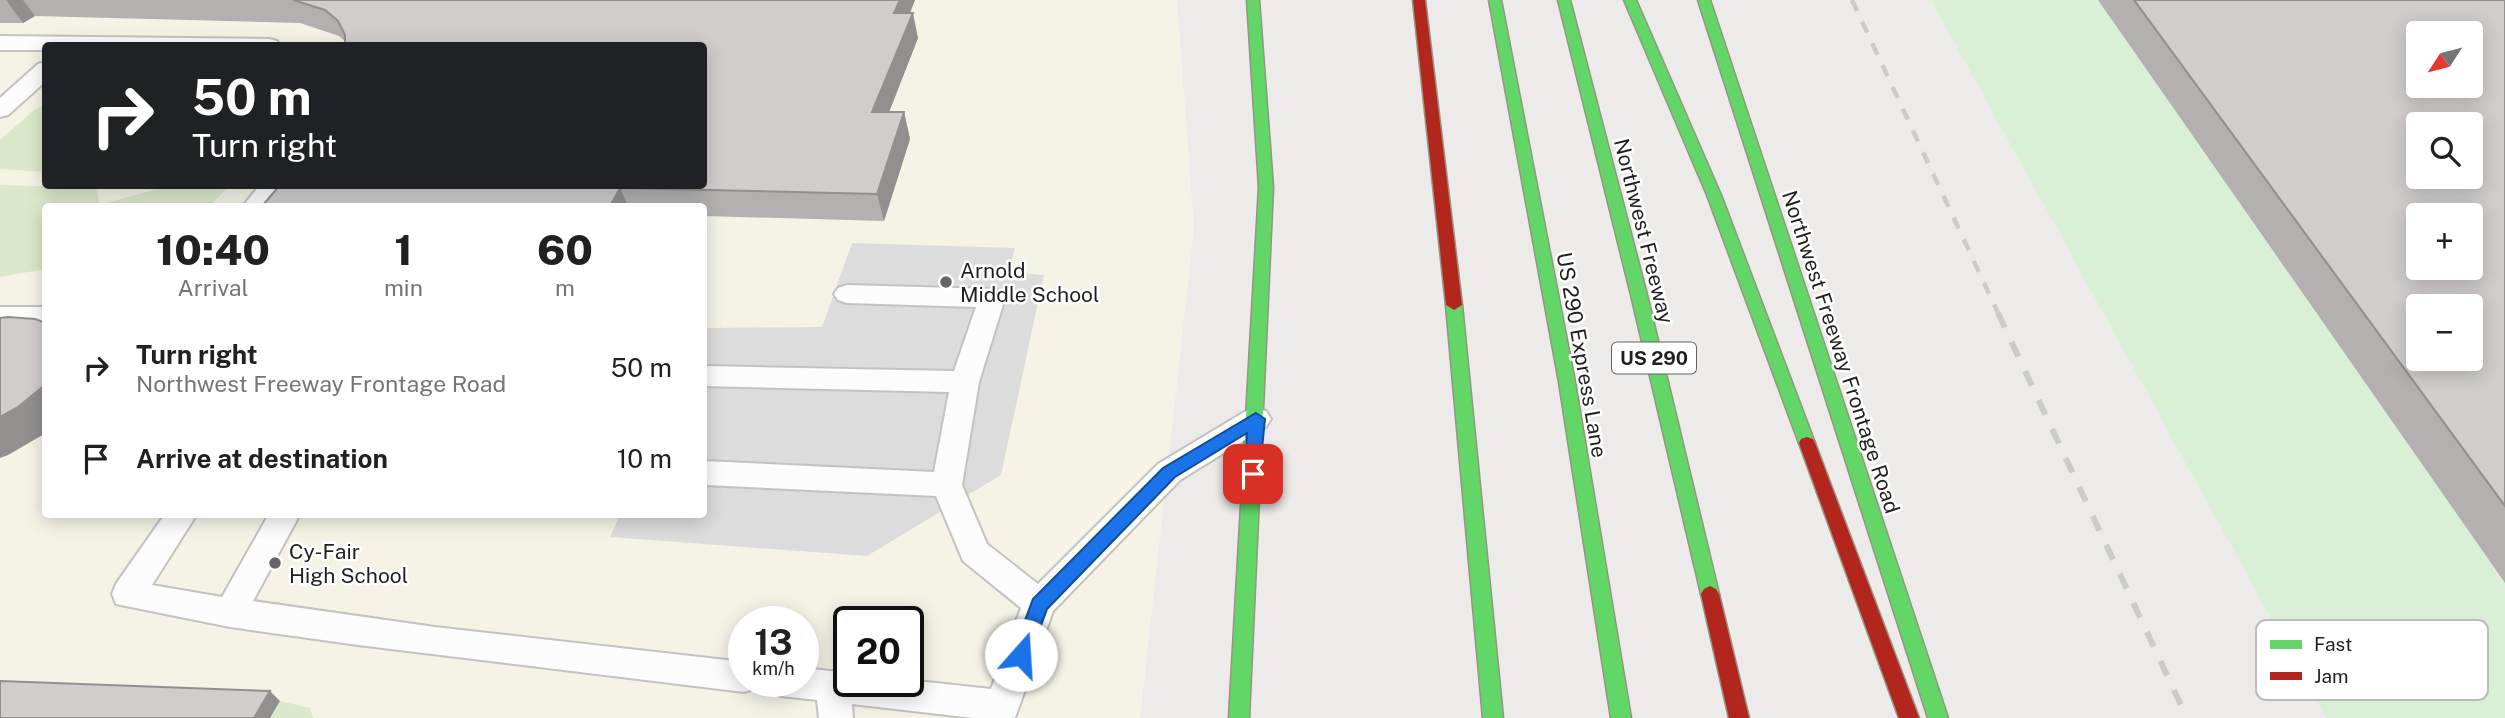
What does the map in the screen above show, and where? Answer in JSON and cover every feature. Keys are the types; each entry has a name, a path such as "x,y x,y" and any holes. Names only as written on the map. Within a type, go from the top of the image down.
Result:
{"main road":[{"path":"1239,718 1266,187 1252,0"},
{"path":"1419,0 1461,369 1493,718"},
{"name":"US 290 Express Lane","path":"1495,0 1567,382 1621,718"},
{"name":"Northwest Freeway","path":"1564,0 1639,295 1739,718"},
{"path":"1630,0 1714,195 1909,718"},
{"name":"Northwest Freeway Frontage Road","path":"1704,0 1938,718"}],"lane":[{"path":"0,43 42,44"},
{"path":"0,110 42,73"},
{"path":"258,203 269,189"},
{"path":"847,294 992,298 965,382 947,485 974,552 1039,604"},
{"path":"0,316 42,316"},
{"path":"707,376 965,382"},
{"path":"835,702 1001,712 1039,604 1169,472 1256,419"},
{"path":"707,473 947,485"},
{"path":"179,518 128,594 230,613 728,675"},
{"path":"230,613 283,518"}],"shaded area":[{"name":"Arnold Middle School","path":"0,0 1177,0 1194,228 1140,718 0,718"},
{"path":"852,243 1015,248 1009,272 1044,275 1001,475 867,556 610,537 619,518 707,518 707,328 822,327"}],"green space":[{"path":"1931,0 2505,0 2505,718 2326,718 2316,700 2488,700 2488,620 2272,620"},
{"path":"42,106 42,172 0,169 0,140 34,110"},
{"path":"0,185 42,186 42,189 96,189 100,203 42,203 42,270 0,277"},
{"path":"154,189 226,189 213,203 107,203"},
{"path":"280,701 310,708 313,718 270,718"}],"building":[{"path":"293,0 900,0 894,13 913,13 872,112 904,112 877,194 663,189 707,189 707,42 345,42 345,35 338,21 325,10"},
{"path":"2134,0 2505,0 2505,506 2406,371 2483,371 2483,294 2406,294 2406,371"},
{"path":"276,189 619,189 612,203 265,203"},
{"path":"0,318 42,322 42,387 18,407 0,417"},
{"path":"0,681 270,691 254,718 0,718"}],"railway":[{"path":"1852,0 1999,315"},
{"path":"1998,313 2187,718"}],"traffic: fast":[{"path":"1239,718 1266,187 1253,0"},
{"path":"1495,0 1567,382 1621,718"},
{"path":"1564,0 1639,295 1710,594"},
{"path":"1630,0 1714,195 1807,443"},
{"path":"1704,0 1938,718"},
{"path":"1454,305 1493,718"}],"traffic: jam":[{"path":"1419,0 1454,305"},
{"path":"1807,443 1909,718"},
{"path":"1710,594 1739,718"}],"place":[{"name":"Arnold Middle School","path":"946,282"},
{"name":"Cy-Fair High School","path":"275,563"}],"route":[{"path":"1021,655 1039,604 1169,472 1256,419 1253,474"}]}
